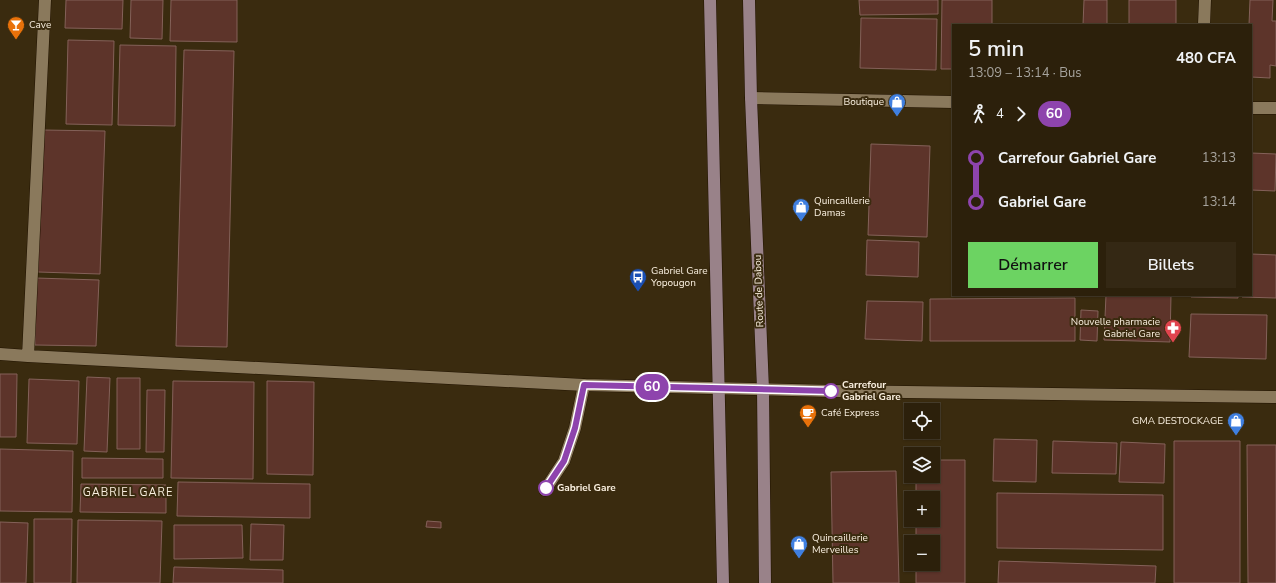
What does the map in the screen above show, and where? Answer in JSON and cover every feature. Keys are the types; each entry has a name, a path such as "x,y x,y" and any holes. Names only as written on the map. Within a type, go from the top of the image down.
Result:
{"street":[{"path":"28,356 45,0"},
{"path":"710,0 723,583"},
{"name":"Route de Dabou","path":"749,0 751,98 763,389 765,583"},
{"path":"1204,24 1205,0"},
{"path":"751,98 952,102"},
{"path":"1252,108 1276,108"},
{"path":"0,354 584,385 832,391 1276,397"},
{"path":"545,490 564,461 575,428 584,385"}],"building":[{"path":"66,0 123,0 122,29 65,28"},
{"path":"131,0 163,0 162,39 130,38"},
{"path":"171,0 237,0 237,42 170,41"},
{"path":"859,0 938,0 938,14 860,15"},
{"path":"942,0 992,0 992,24 952,24 952,69 941,69"},
{"path":"1084,0 1107,0 1107,24 1083,24"},
{"path":"1129,0 1176,0 1176,24 1129,24"},
{"path":"1250,0 1273,0 1272,21 1276,21 1276,66 1270,65 1270,78 1252,77 1252,24 1249,24"},
{"path":"861,18 937,19 936,70 860,68"},
{"path":"68,40 114,41 112,125 66,124"},
{"path":"120,45 176,46 175,126 118,125"},
{"path":"184,50 234,51 227,347 176,346"},
{"path":"43,130 105,131 100,274 38,272"},
{"path":"871,144 930,146 927,237 868,235"},
{"path":"1252,153 1276,154 1275,191 1252,190"},
{"path":"867,240 919,242 918,277 866,275"},
{"path":"1252,254 1276,255 1276,298 1242,297 1252,296"},
{"path":"36,278 99,280 96,346 35,345"},
{"path":"1106,296 1171,296 1170,342 1104,340"},
{"path":"1238,296 1238,298 1191,297"},
{"path":"1075,298 1075,341 930,341 930,299"},
{"path":"867,301 923,302 922,341 865,339"},
{"path":"1081,310 1098,311 1097,341 1080,340"},
{"path":"1191,314 1267,315 1266,359 1189,357"},
{"path":"0,374 17,374 16,437 0,437"},
{"path":"87,377 110,378 107,452 84,451"},
{"path":"117,378 140,378 140,449 117,449"},
{"path":"29,379 79,381 77,444 27,443"},
{"path":"173,381 254,382 253,479 171,478"},
{"path":"267,381 314,382 313,475 267,474"},
{"path":"147,390 165,390 164,452 146,452"},
{"path":"994,439 1037,440 1036,482 993,481"},
{"path":"1053,441 1117,443 1116,474 1052,473"},
{"path":"1174,441 1240,441 1240,583 1174,583"},
{"path":"1121,442 1165,444 1164,483 1119,482"},
{"path":"1247,445 1276,445 1276,583 1248,583"},
{"path":"0,449 73,451 72,512 0,511"},
{"path":"82,458 163,459 163,478 82,478"},
{"path":"940,460 965,460 965,583 916,583 916,571 940,571 940,535 916,535 916,527 940,527 940,491 916,491 916,483 940,483"},
{"path":"896,471 899,583 833,583 831,472"},
{"path":"178,482 310,484 310,518 177,516"},
{"path":"81,484 166,485 166,513 80,512"},
{"path":"997,493 1163,495 1163,550 997,548"},
{"path":"34,519 72,519 71,583 34,583"},
{"path":"78,520 162,521 160,583 77,583"},
{"path":"427,521 441,522 441,528 426,527"},
{"path":"0,522 28,523 26,583 0,583"},
{"path":"251,524 284,525 283,560 250,560"},
{"path":"174,525 242,525 243,558 174,559"},
{"path":"999,561 1156,566 1155,583 998,583"},
{"path":"174,567 283,570 283,583 173,583"}],"bus line":[{"name":"60","path":"546,488 564,461 575,428 584,385 831,391"}],"place":[{"name":"Cave","path":"16,40"},
{"name":"Boutique","path":"897,117"},
{"name":"Quincaillerie Damas","path":"801,222"},
{"name":"Gabriel Gare Yopougon","path":"638,292"},
{"name":"Nouvelle pharmacie Gabriel Gare","path":"1173,343"},
{"name":"Carrefour Gabriel Gare","path":"831,391"},
{"name":"Café Express","path":"808,428"},
{"name":"GMA DESTOCKAGE","path":"1236,436"},
{"name":"Gabriel Gare","path":"546,488"},
{"name":"Quincaillerie Merveilles","path":"799,559"}],"district":[{"name":"GABRIEL GARE","path":"128,492"}]}
